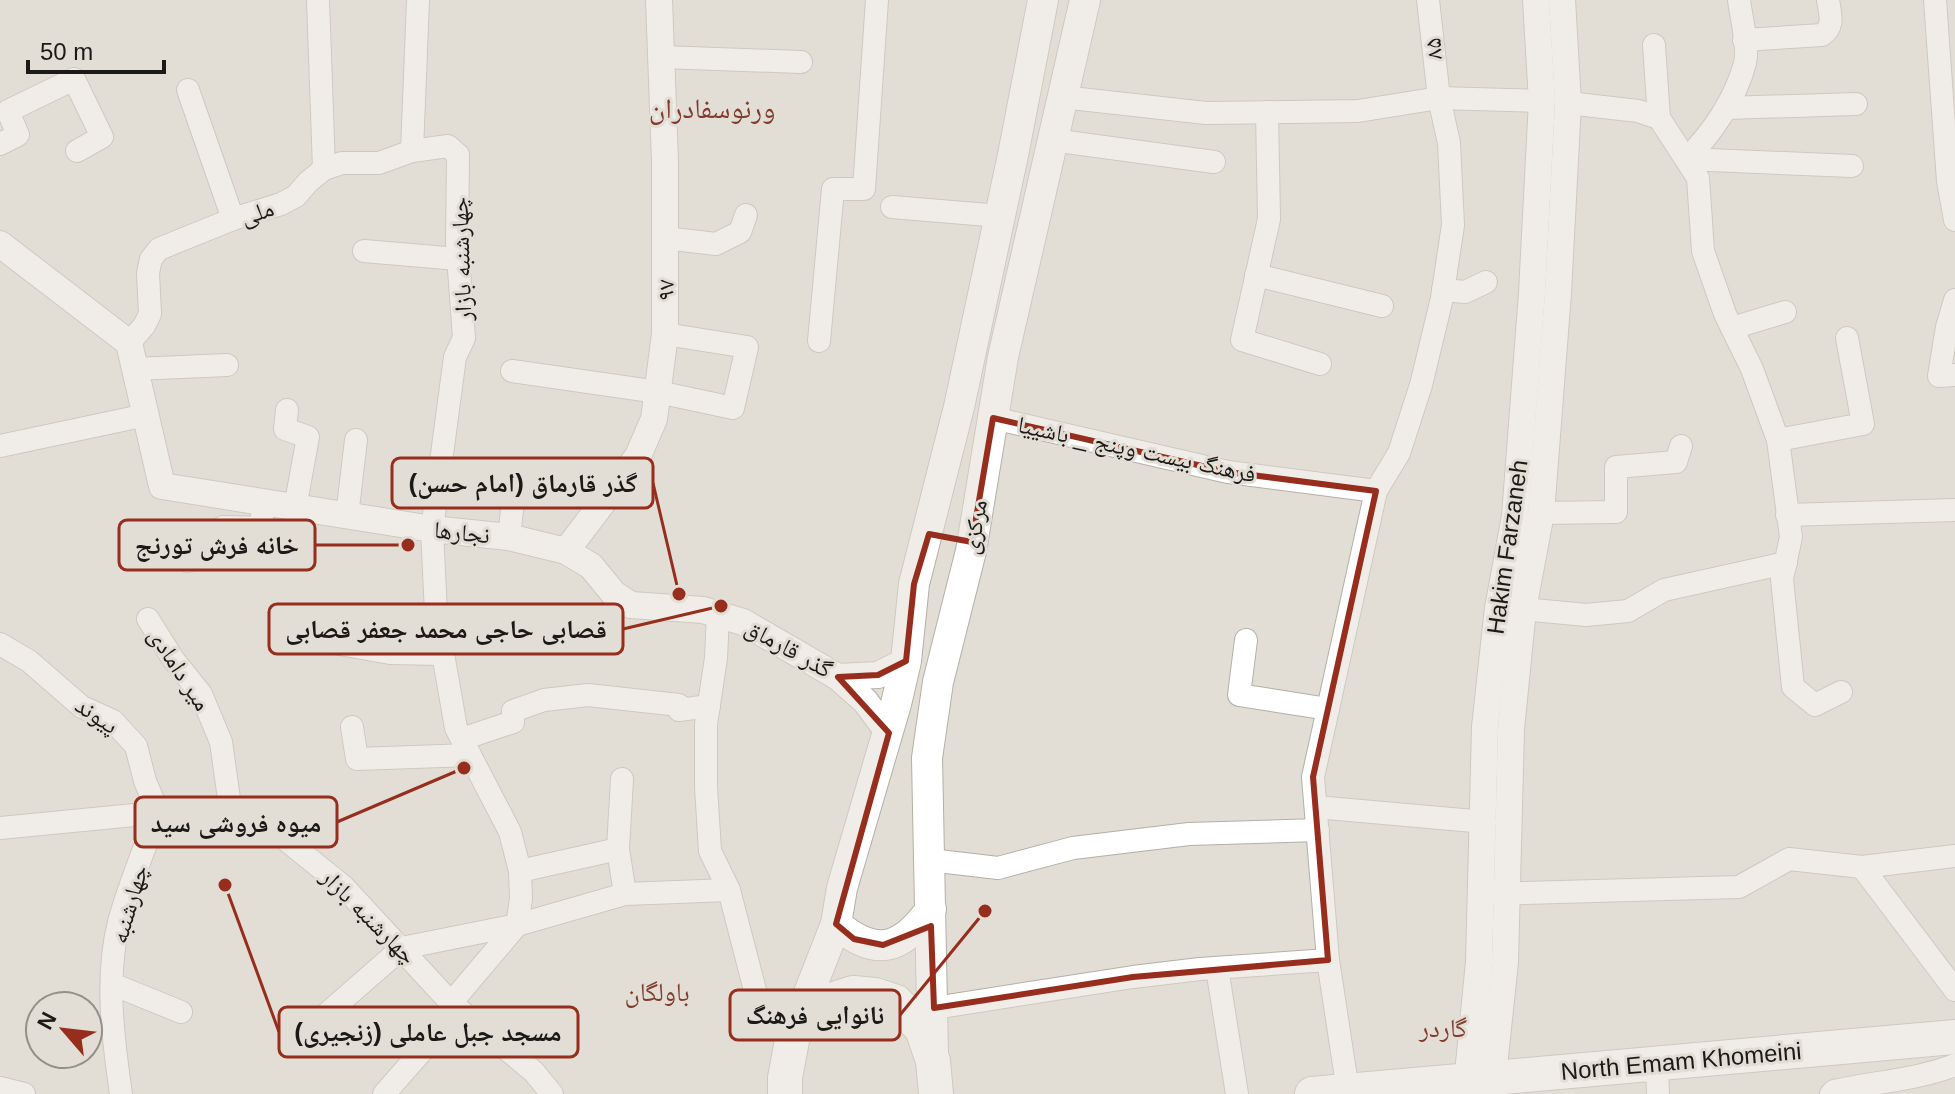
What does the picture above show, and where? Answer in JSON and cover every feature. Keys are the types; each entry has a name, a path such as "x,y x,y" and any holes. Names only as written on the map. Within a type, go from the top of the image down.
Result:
{"main road":[{"name":"مرکزی","path":"793,1035 836,924 842,888 889,733 906,661 914,584 959,407 1043,0"},
{"name":"مرکزی","path":"934,1077 927,758 938,682 971,551 1020,275 1085,0"},
{"path":"929,534 941,532 956,536 971,551"},
{"path":"836,924 854,939 874,945 888,945 914,934 931,909"},
{"path":"785,1094 793,1035 819,1004 853,993 875,995 896,1002 911,1017 922,1029 934,1077"},
{"name":"North Emam Khomeini","path":"1312,1094 1658,1079 1955,1037"}],"street":[{"path":"318,0 324,169 342,163 379,163 412,151 418,0"},
{"name":"۹۷","path":"566,551 638,456 654,419 665,334 659,0"},
{"path":"819,341 833,189 864,189 877,0"},
{"name":"۸۵","path":"1348,1091 1328,960 1313,777 1376,491 1399,453 1421,385 1443,290 1453,225 1449,143 1439,98 1428,0"},
{"name":"Hakim Farzaneh","path":"1480,1086 1479,962 1510,821 1511,729 1523,609 1541,513 1558,293 1555,102 1536,0"},
{"name":"Hakim Farzaneh","path":"1493,894 1485,822 1485,727 1498,608 1515,516 1532,293 1555,102 1562,0"},
{"path":"1686,159 1702,143 1726,108 1746,61 1739,0"},
{"path":"1744,40 1822,35 1831,23 1828,0"},
{"path":"1935,0 1948,181 1955,220"},
{"path":"1654,45 1659,118 1698,178 1703,251 1778,440 1791,537 1782,579 1793,687 1815,705 1841,692"},
{"path":"662,57 801,62"},
{"path":"0,144 18,135 8,111 74,79 102,137 77,151"},
{"path":"188,90 233,219"},
{"path":"1062,97 1206,113 1358,111 1439,98 1555,102 1638,111 1659,118"},
{"path":"1726,108 1856,104"},
{"path":"1267,112 1269,219 1242,340 1320,364"},
{"path":"1052,140 1214,162"},
{"name":"چهارشنبه بازار","path":"412,151 448,146 458,155 458,259 464,338 455,357 432,529 436,614 452,709 466,747 510,832 520,871 521,899 517,925"},
{"path":"1686,159 1852,166"},
{"name":"ملی","path":"132,356 150,314 148,273 151,259 159,249 233,219 281,204 296,196 324,169"},
{"path":"892,207 1000,216"},
{"path":"665,238 716,244 740,232 746,215"},
{"path":"0,244 132,356 227,365"},
{"path":"364,251 458,259"},
{"path":"1256,275 1382,306"},
{"path":"1443,290 1465,292 1486,282"},
{"path":"1955,300 1939,376 1955,375"},
{"path":"1732,328 1785,312"},
{"path":"512,371 658,392 733,408 747,347 665,334"},
{"path":"1778,440 1863,424 1847,338"},
{"name":"نجارها","path":"132,356 162,486 432,529 509,537 566,551 591,566 614,594 631,605 703,610 718,614"},
{"path":"287,410 285,429 308,437 295,508"},
{"path":"0,446 146,415"},
{"name":"فرهنگ بیست وپنج _ باشییا","path":"993,418 1228,472 1376,491"},
{"path":"347,516 356,440"},
{"path":"1541,513 1616,512 1616,467 1676,462 1681,446"},
{"path":"509,537 515,484"},
{"path":"187,561 225,553 223,527 261,528 263,502"},
{"path":"1787,515 1955,510"},
{"path":"1523,609 1586,615 1628,611 1664,590 1786,563"},
{"path":"718,614 716,658 706,724 710,851 729,890 763,1021 793,1035"},
{"name":"گذر قارماق","path":"718,614 743,622 838,677 878,675 906,661"},
{"name":"میر دامادی","path":"148,619 173,659 201,694 221,742 231,813"},
{"path":"1246,640 1239,695 1328,709"},
{"path":"323,641 390,653 442,654"},
{"name":"پیوند","path":"0,644 29,661 82,707 113,721 136,746 145,781 158,812"},
{"path":"838,677 865,701 889,733"},
{"path":"352,727 357,759 466,747 513,722 513,711 544,700 588,695 679,705 679,710 709,706"},
{"path":"622,779 618,849 625,894"},
{"path":"1316,807 1485,822"},
{"name":"چهارشنبه بازار","path":"0,828 196,809 231,813 266,824 343,886 454,1007 534,1072 552,1094"},
{"name":"چهارشنبه","path":"121,1094 115,1054 112,984 119,924 158,812"},
{"path":"930,860 998,868 1073,848 1189,834 1318,830"},
{"path":"520,871 618,849"},
{"path":"1493,894 1739,887 1789,859 1862,867 1955,856"},
{"path":"1862,867 1955,990"},
{"path":"323,1017 402,948 517,925 625,894 729,890"},
{"path":"384,1094 517,925"},
{"path":"934,1008 1133,977 1328,960"},
{"path":"1217,968 1237,1094"},
{"path":"112,984 181,1012"},
{"path":"1831,1094 1871,1083 1910,1079 1955,1065"},
{"path":"0,1088 24,1094"}],"highlighted area":[{"path":"993,418 1228,472 1376,491 1313,777 1328,960 1133,977 934,1008 931,926 883,945 854,939 836,924 889,733 838,677 878,675 906,661 914,584 929,534 972,542"}],"place":[{"name":"خانه فرش تورنج","path":"408,545"},
{"name":"(گذر قارماق (امام حسن","path":"679,594"},
{"name":"قصابی حاجی محمد جعفر قصابی","path":"721,606"},
{"name":"میوه فروشی سید","path":"464,768"},
{"name":"مسجد جبل عاملی (زنجیری)","path":"225,885"},
{"name":"نانوایی فرهنگ","path":"985,911"}],"district":[{"name":"ورنوسفادران","path":"712,108"},
{"name":"باولگان","path":"657,992"},
{"name":"گاردر","path":"1443,1028"}]}
